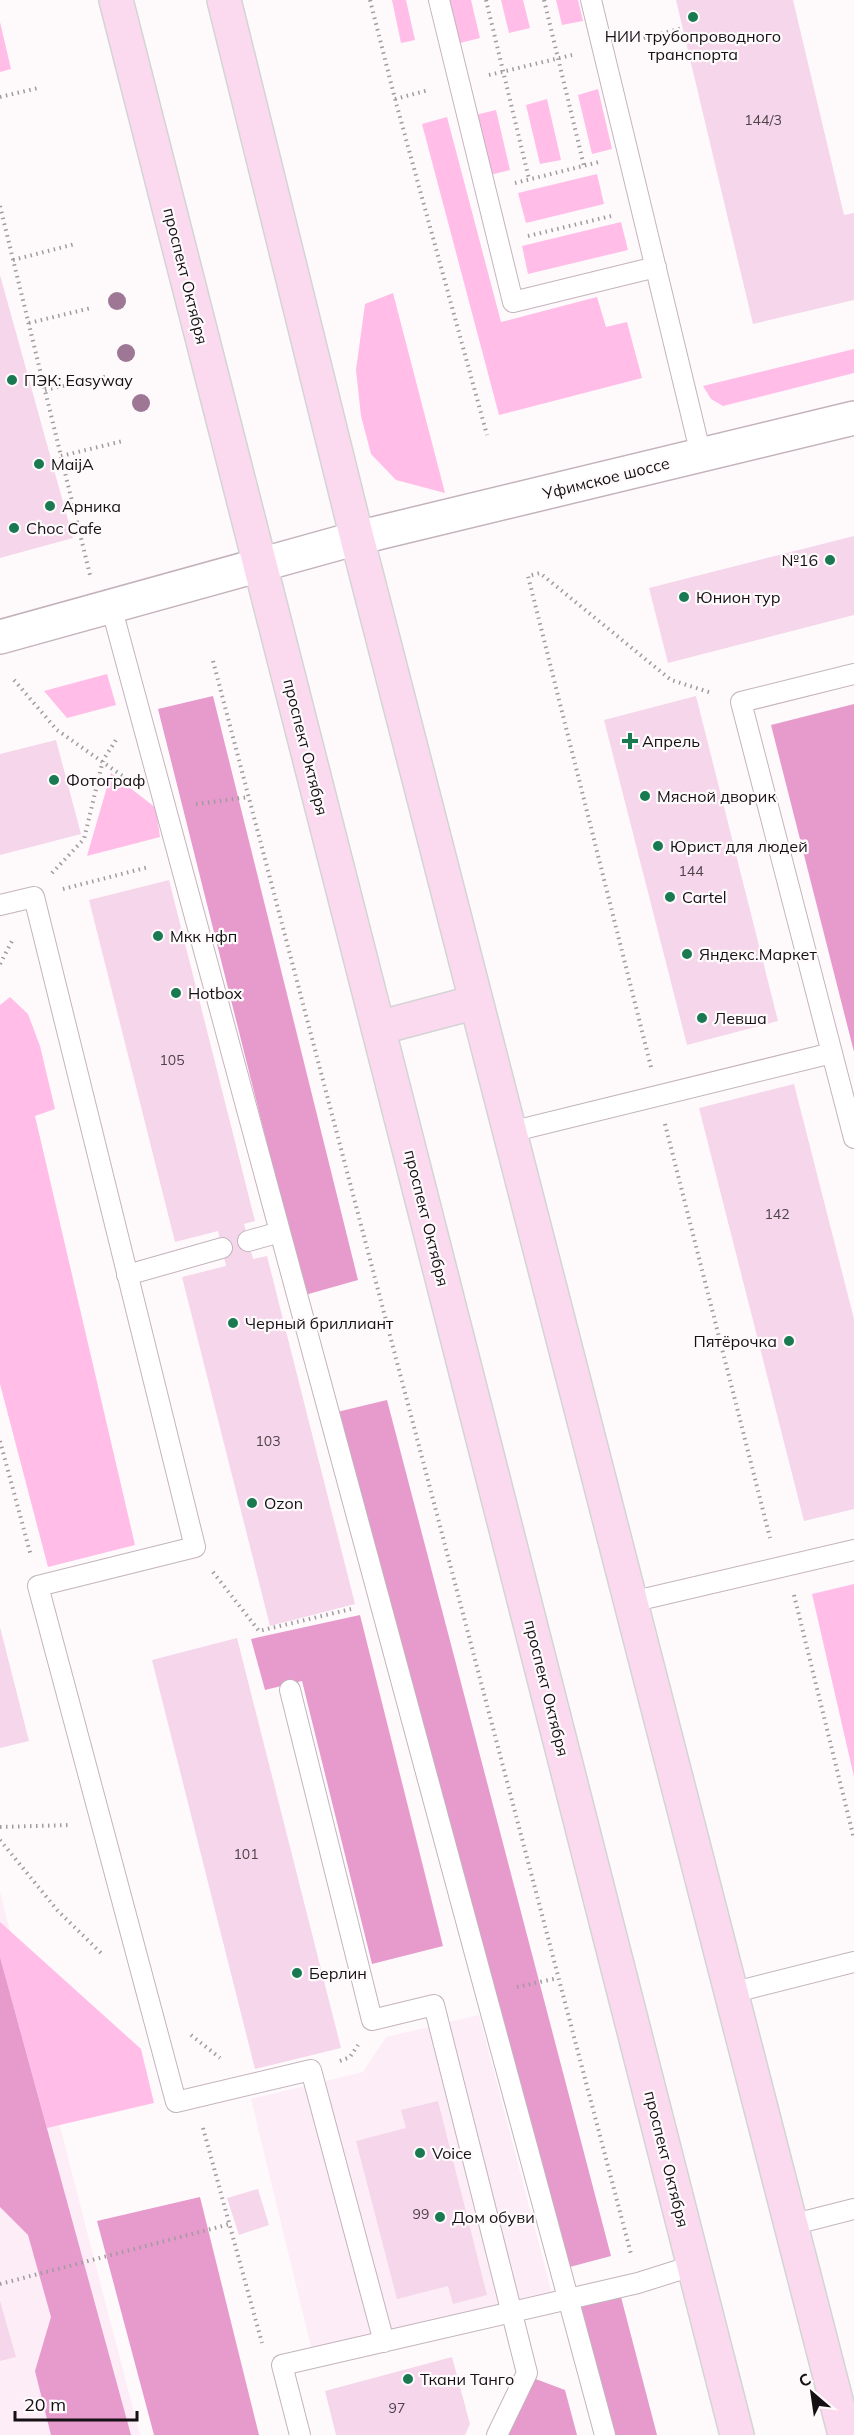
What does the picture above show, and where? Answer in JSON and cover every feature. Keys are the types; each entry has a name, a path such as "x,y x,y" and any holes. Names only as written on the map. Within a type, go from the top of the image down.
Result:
{"main road":[{"name":"проспект Октября","path":"116,0 737,2435"},
{"path":"224,0 357,538 844,2435"},
{"name":"Уфимское шоссе","path":"0,637 101,595 259,565 357,538 854,418"},
{"path":"378,1028 476,1002"}],"lane":[{"path":"439,0 513,302 656,267"},
{"path":"591,0 701,455"},
{"path":"101,595 138,707 605,2435"},
{"path":"854,674 741,702 854,1138"},
{"path":"0,905 34,897 195,1547 39,1586 176,2102 311,2070 384,2342"},
{"path":"510,1132 832,1053"},
{"path":"248,1241 280,1232"},
{"path":"127,1275 222,1248"},
{"path":"631,1602 854,1550"},
{"path":"290,1690 372,2020 434,2005 527,2373 497,2435"},
{"path":"731,1993 854,1962"},
{"path":"790,2225 854,2209"},
{"path":"300,2435 282,2365 638,2283 695,2265"}],"path":[{"path":"370,0 487,435"},
{"path":"486,0 530,179"},
{"path":"544,0 584,166"},
{"path":"395,99 683,28"},
{"path":"0,97 38,88"},
{"path":"486,190 629,155"},
{"path":"0,206 61,456 101,595"},
{"path":"498,243 642,208"},
{"path":"13,260 75,244"},
{"path":"29,323 91,308"},
{"path":"45,390 108,376"},
{"path":"61,456 123,441"},
{"path":"528,576 540,573 671,680 741,702"},
{"path":"213,661 638,2283"},
{"path":"0,964 34,897 57,865 84,839 103,760 138,707"},
{"path":"34,897 179,860"},
{"path":"0,1441 39,1586"},
{"path":"195,1547 259,1631 380,1602"},
{"path":"787,1565 852,1821 854,1839"},
{"path":"0,1827 102,1825"},
{"path":"311,2070 350,2057 372,2020"},
{"path":"195,2098 265,2354 282,2365"},
{"path":"0,2284 230,2224"}],"shaded area":[{"path":"392,0 406,0 415,40 401,43"},
{"path":"449,0 471,0 480,38 460,43"},
{"path":"501,0 523,0 530,28 509,33"},
{"path":"556,0 578,0 583,21 562,25"},
{"path":"0,22 11,69 0,72"},
{"path":"598,89 612,149 592,154 578,95"},
{"path":"547,99 561,160 540,164 526,105"},
{"path":"496,110 510,170 490,175 475,115"},
{"path":"447,117 501,322 597,297 606,327 627,322 642,378 499,415 422,124"},
{"path":"597,174 604,204 526,223 518,193"},
{"path":"621,222 628,250 528,274 522,246"},
{"path":"393,293 445,493 396,480 371,454 361,416 356,370 365,304"},
{"path":"854,349 854,373 723,406 711,399 703,386"},
{"path":"107,674 116,705 67,718 44,691"},
{"path":"213,696 358,1280 305,1295 158,709"},
{"path":"854,704 854,1052 771,725"},
{"path":"111,773 156,808 160,837 87,856"},
{"path":"10,997 28,1014 40,1046 55,1109 35,1116 135,1545 48,1567 0,1384 0,1005"},
{"path":"387,1400 611,2256 566,2268 337,1412"},
{"path":"854,1584 854,1777 812,1594"},
{"path":"360,1615 443,1946 372,1964 302,1681 265,1690 251,1639"},
{"path":"0,1892 94,2259 140,2435 0,2435"},
{"path":"0,1922 141,2049 154,2103 47,2128 0,1957"},
{"path":"0,1957 131,2435 51,2435 35,2371 51,2317 28,2235 0,2207"},
{"path":"479,2015 552,2294 312,2351 251,2099 363,2072 386,2037"},
{"path":"200,2197 259,2435 154,2435 97,2221"},
{"path":"621,2297 657,2435 611,2435 577,2307"},
{"path":"533,2378 565,2390 577,2435 508,2435"}],"building":[{"path":"676,0 793,0 844,215 854,213 854,300 753,324"},
{"path":"0,275 73,538 0,558"},
{"path":"854,536 854,615 668,663 649,588"},
{"path":"696,696 778,1021 687,1045 604,720"},
{"path":"56,740 81,834 0,855 0,754"},
{"path":"169,880 255,1221 244,1224 253,1259 267,1256 355,1604 270,1626 182,1277 226,1266 218,1231 175,1242 89,900"},
{"path":"794,1084 854,1319 854,1509 804,1521 699,1108"},
{"path":"0,1627 29,1741 0,1748"},
{"path":"237,1638 341,2048 255,2069 152,1660"},
{"path":"438,2101 487,2295 453,2304 448,2286 397,2299 356,2141 406,2128 401,2110"},
{"path":"258,2189 269,2225 239,2235 227,2198"},
{"path":"0,2301 16,2357 0,2361"},
{"path":"452,2357 470,2424 465,2435 336,2435 325,2391"}],"place":[{"name":"НИИ трубопроводного транспорта","path":"693,17"},
{"name":"ПЭК: Easyway","path":"12,380"},
{"name":"MaijA","path":"39,464"},
{"name":"Арника","path":"50,506"},
{"name":"Choc Cafe","path":"14,528"},
{"name":"№16","path":"830,560"},
{"name":"Юнион тур","path":"684,597"},
{"name":"Апрель","path":"630,741"},
{"name":"Фотограф","path":"54,780"},
{"name":"Мясной дворик","path":"645,796"},
{"name":"Юрист для людей","path":"658,846"},
{"name":"Cartel","path":"670,897"},
{"name":"Мкк нфп","path":"158,936"},
{"name":"Яндекс.Маркет","path":"687,954"},
{"name":"Hotbox","path":"176,993"},
{"name":"Левша","path":"702,1018"},
{"name":"Черный бриллиант","path":"233,1323"},
{"name":"Пятёрочка","path":"789,1341"},
{"name":"Ozon","path":"252,1503"},
{"name":"Берлин","path":"297,1973"},
{"name":"Voice","path":"420,2153"},
{"name":"Дом обуви","path":"440,2217"},
{"name":"Ткани Танго","path":"408,2379"}]}
